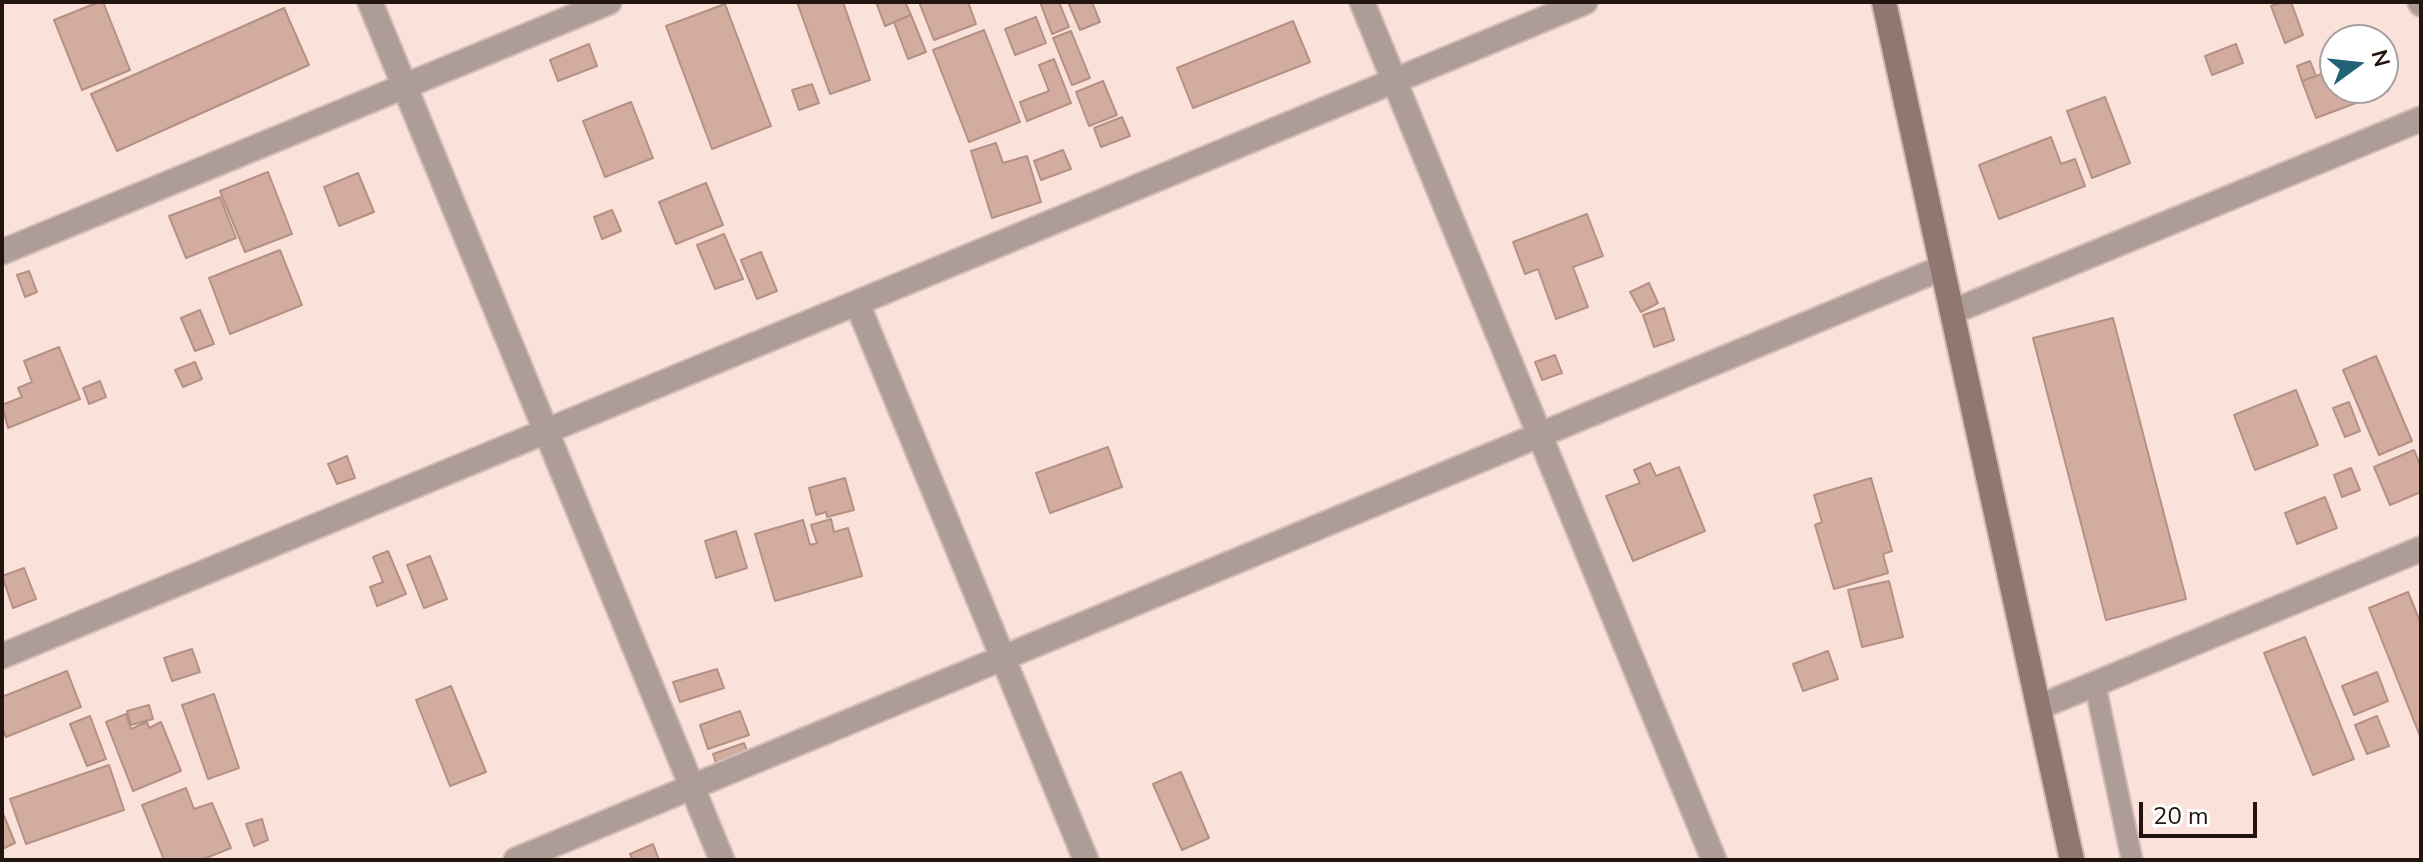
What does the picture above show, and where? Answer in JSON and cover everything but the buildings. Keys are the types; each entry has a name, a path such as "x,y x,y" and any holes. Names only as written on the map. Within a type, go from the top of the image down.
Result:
{"main road":[{"path":"1884,2 2072,860"}],"street":[{"path":"370,2 722,860"},
{"path":"2,252 609,2"},
{"path":"1362,2 1714,860"},
{"path":"2,656 1585,2"},
{"path":"1952,312 2421,119"},
{"path":"516,860 1942,268"},
{"path":"857,303 1086,860"},
{"path":"2039,707 2421,549"}],"lane":[{"path":"2095,684 2132,860"}]}
